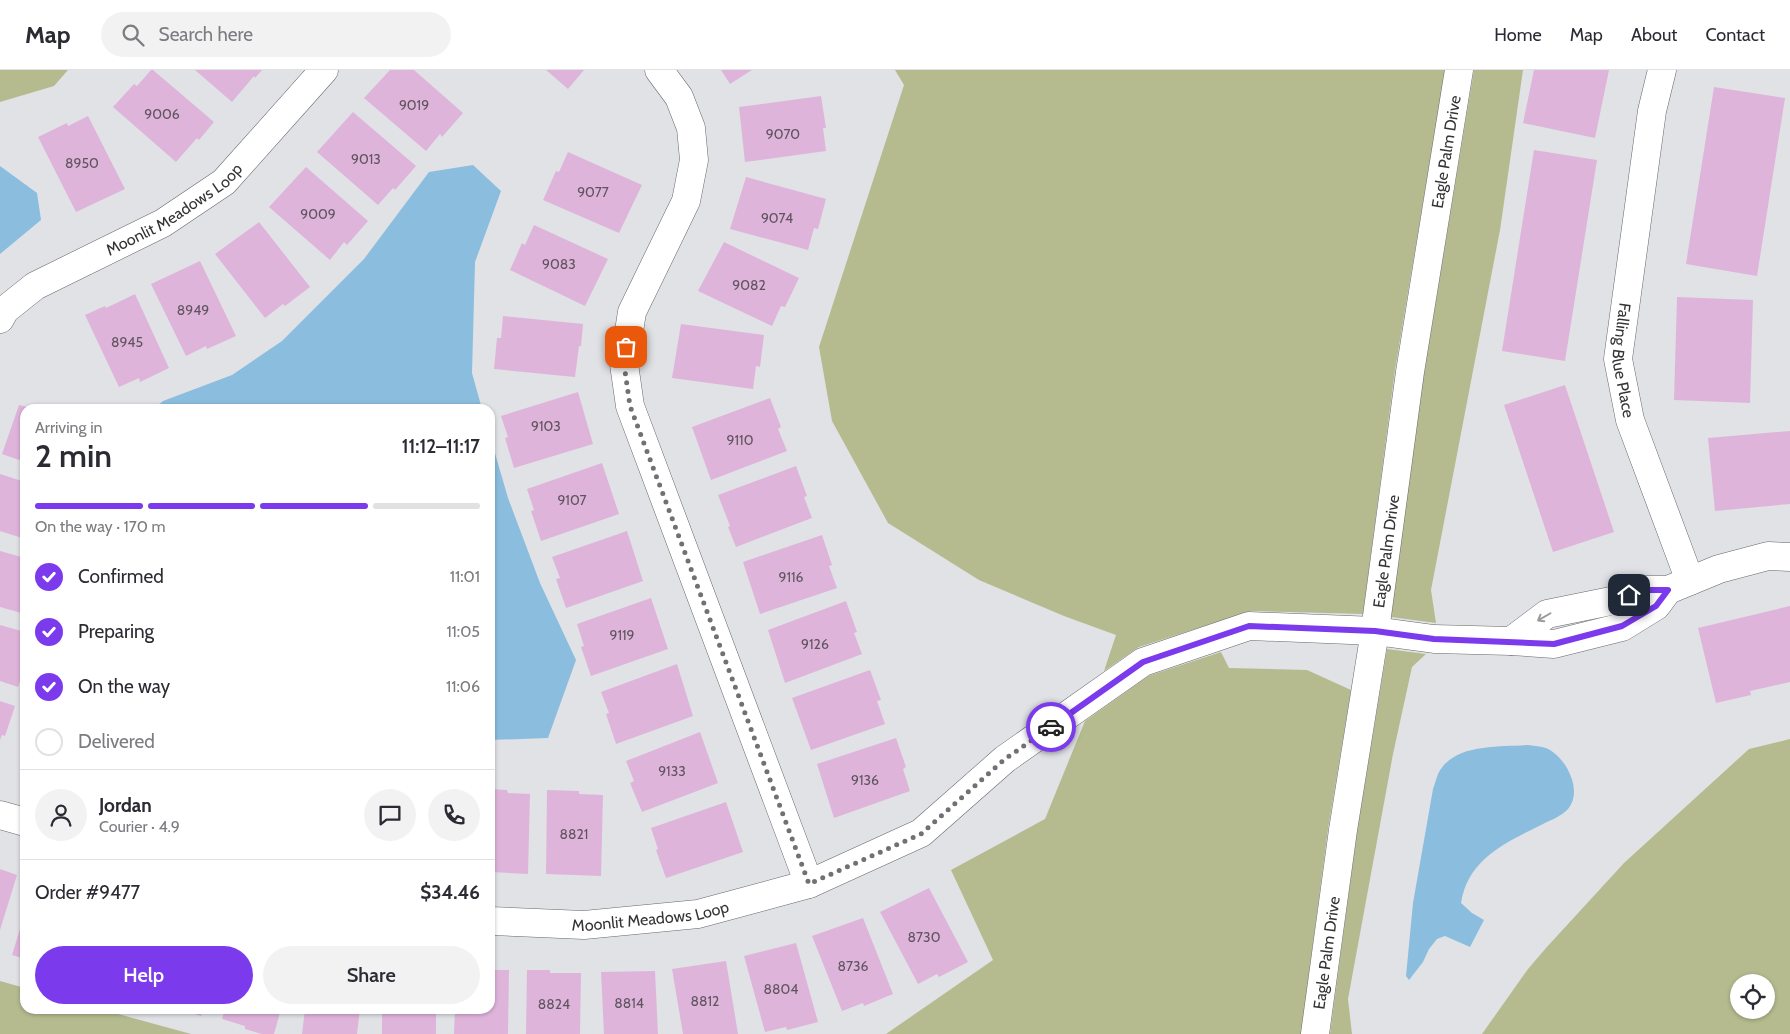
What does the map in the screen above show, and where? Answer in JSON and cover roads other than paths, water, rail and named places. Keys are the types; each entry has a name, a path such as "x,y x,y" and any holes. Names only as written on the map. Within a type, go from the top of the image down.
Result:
{"street":[{"name":"Moonlit Meadows Loop","path":"0,319 5,310 35,286 163,223 224,182 324,70"},
{"path":"659,70 679,97 692,128 694,160 686,201 632,312 624,364 630,406 809,884"},
{"name":"Eagle Palm Drive","path":"1316,1034 1343,830 1375,631 1410,372 1459,70"},
{"name":"Falling Blue Place","path":"1662,70 1652,111 1618,359 1630,420 1679,586"},
{"path":"1511,641 1547,614 1611,601 1646,590 1679,586 1719,569 1768,556 1790,557"},
{"name":"Moonlit Meadows Loop","path":"495,921 584,925 698,914 809,884 921,834 1005,759 1143,662 1249,626 1375,631 1434,639 1554,644 1622,626 1656,606 1679,586"},
{"path":"1583,606 1589,635"},
{"path":"0,815 20,821"}],"water":[{"path":"473,165 501,191 475,262 472,373 481,404 160,404 163,401 232,375 282,341 364,259 429,172"},
{"path":"0,166 37,193 41,220 0,254"},
{"path":"495,453 508,498 540,583 576,660 548,738 495,740"},
{"path":"1528,745 1548,749 1562,761 1571,776 1574,794 1572,802 1562,814 1500,847 1479,864 1465,888 1461,903 1472,913 1484,920 1470,947 1445,936 1437,939 1409,980 1406,976 1413,903 1433,789 1438,774 1445,764 1465,752 1491,747"}]}
